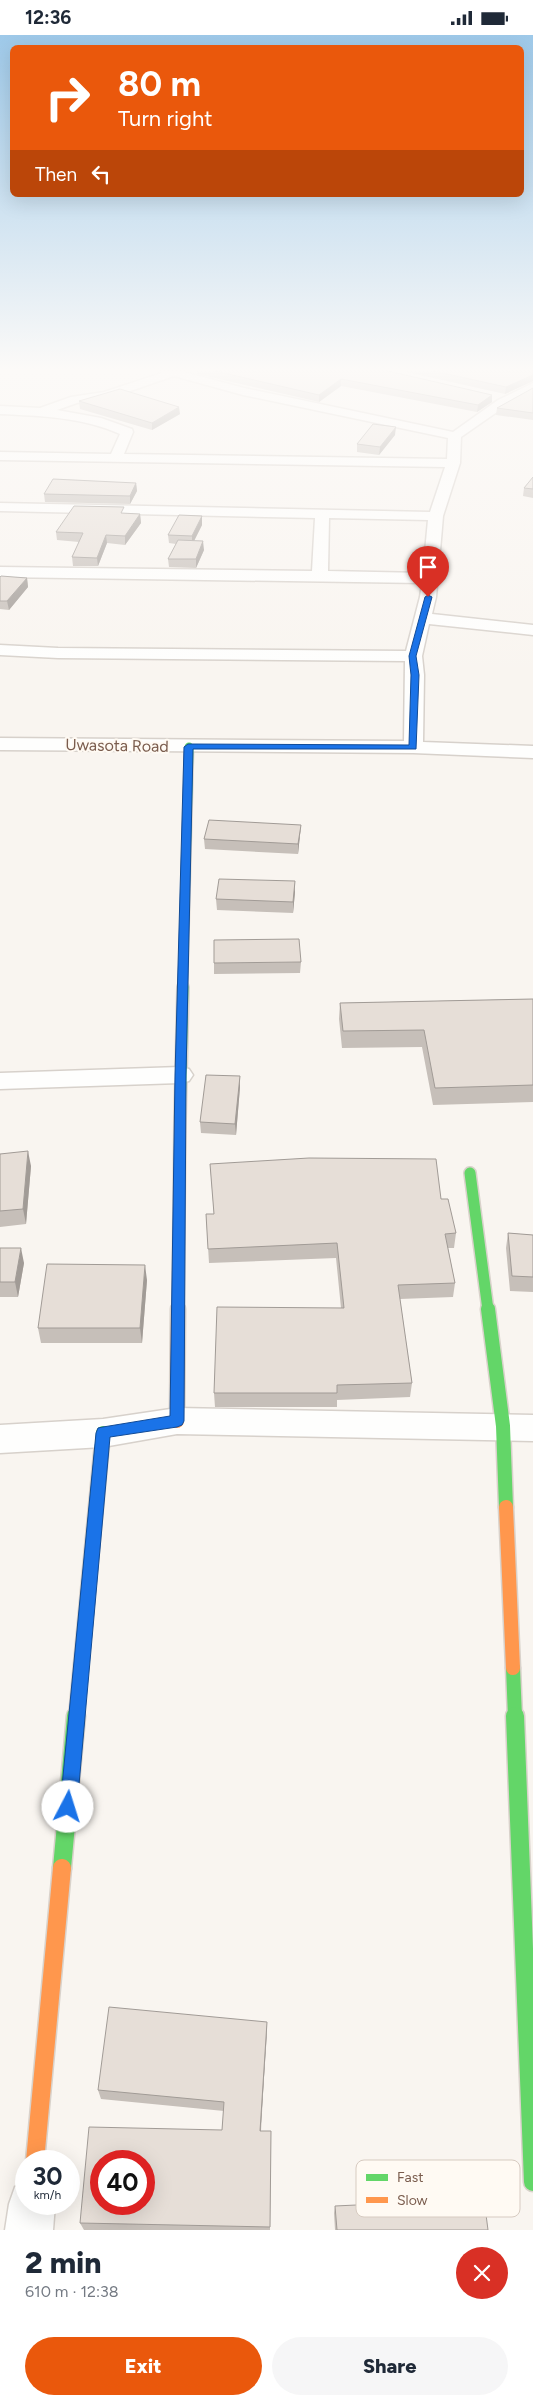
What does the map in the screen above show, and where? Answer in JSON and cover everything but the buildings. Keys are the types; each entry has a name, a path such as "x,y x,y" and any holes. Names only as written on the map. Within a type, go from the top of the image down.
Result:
{"street":[{"path":"413,747 415,675 413,656 423,618 430,578 436,516 449,473"},
{"path":"0,507 436,516"},
{"path":"320,576 320,534 323,513"},
{"path":"0,572 430,578"},
{"path":"423,618 533,630"},
{"path":"0,650 58,653 413,656"},
{"name":"Uwasota Road","path":"0,744 188,747 413,747 533,752"},
{"path":"177,1421 180,1075 188,747"},
{"path":"0,1081 180,1075"},
{"path":"470,1173 518,1427 533,2182"},
{"path":"0,1439 103,1433 177,1421 518,1427"},
{"path":"37,2150 103,1433"},
{"path":"29,2230 31,2215"}],"traffic: fast":[{"path":"180,1119 189,747"},
{"path":"470,1173 503,1426 506,1507"},
{"path":"62,1868 103,1433"},
{"path":"513,1668 533,2182"}],"traffic: slow":[{"path":"177,1421 180,1119"},
{"path":"506,1507 513,1668"},
{"path":"36,2150 62,1868"}],"route":[{"path":"68,1807 103,1433 177,1421 180,1075 188,747 413,747 415,675 413,656 428,597"}]}
